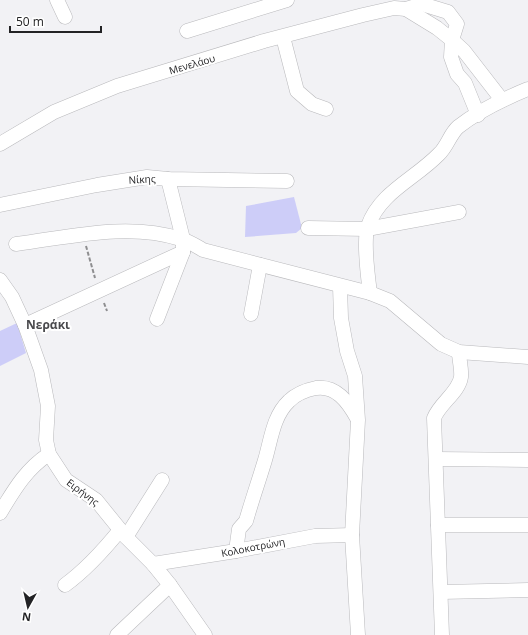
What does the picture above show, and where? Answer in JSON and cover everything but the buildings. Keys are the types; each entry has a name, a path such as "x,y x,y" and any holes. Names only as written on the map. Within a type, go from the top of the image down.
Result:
{"street":[{"path":"56,0 65,17"},
{"path":"187,31 287,0"},
{"name":"Μενελάου","path":"0,144 54,112 93,95 283,37 397,6 422,4 448,12 457,24 452,40"},
{"path":"397,6 436,28 452,40 464,51 502,100"},
{"path":"283,37 297,91 312,104 326,109"},
{"path":"452,40 451,57 457,74 465,84 478,115"},
{"path":"370,293 367,272 367,229 373,214 384,200 441,153 458,127 502,100 528,90"},
{"name":"Νίκης","path":"0,205 97,185 147,177 168,179 287,180"},
{"path":"157,319 183,245 168,179"},
{"path":"308,228 367,229 459,212"},
{"path":"16,244 110,230 135,231 183,245 370,293 390,301 442,344 458,352 528,358"},
{"path":"25,325 99,291 183,245"},
{"path":"251,314 260,265"},
{"name":"Ειρήνης","path":"0,280 6,300 25,325 46,390 48,406 46,440 49,454 66,480 96,500 123,534 153,564 170,584 205,635"},
{"path":"340,286 341,318 347,351 355,376 358,420 352,535 358,635"},
{"path":"442,635 434,418 438,410 459,386 461,376 458,352"},
{"path":"236,551 239,529 246,521 276,421 288,401 300,393 310,389 321,387 331,389 337,392 351,407 358,420"},
{"path":"0,513 22,477 37,462 49,454"},
{"path":"436,459 528,460"},
{"path":"65,585 80,574 123,534 162,480"},
{"path":"438,525 528,525"},
{"name":"Κολοκοτρώνη","path":"153,564 236,551 315,536 352,535"},
{"path":"117,635 170,584"},
{"path":"441,592 528,590"}],"path":[{"path":"83,235 99,291 107,311"}],"shaded area":[{"path":"294,197 302,228 296,233 245,237 246,206"},
{"path":"17,323 26,353 0,366 0,331"}],"district":[{"name":"Νεράκι","path":"48,324"}]}
